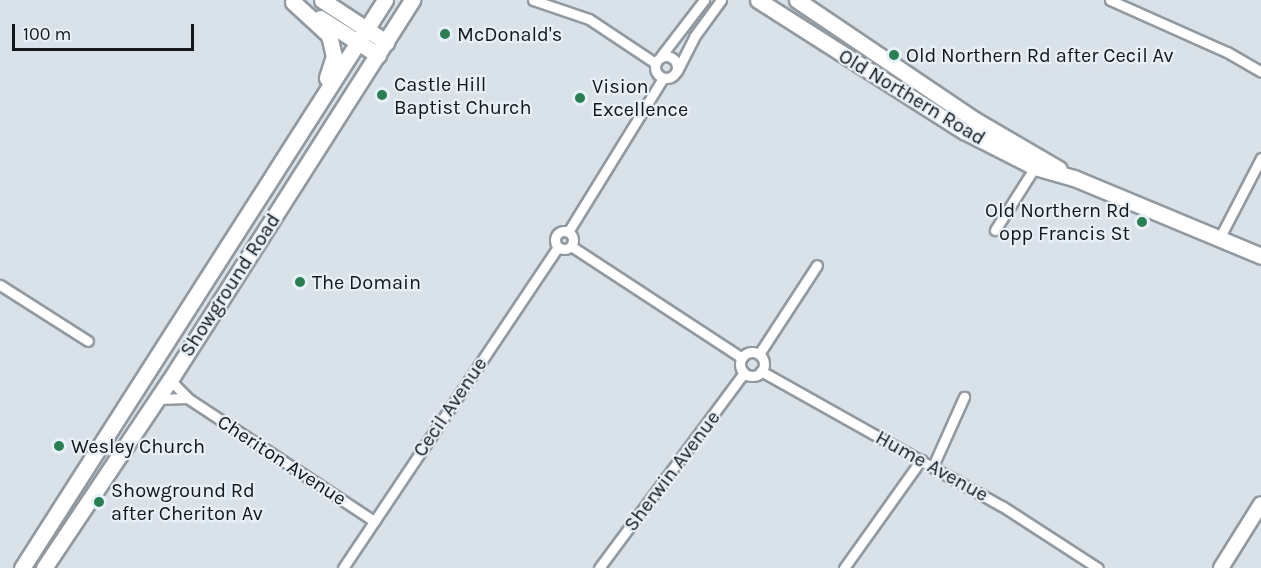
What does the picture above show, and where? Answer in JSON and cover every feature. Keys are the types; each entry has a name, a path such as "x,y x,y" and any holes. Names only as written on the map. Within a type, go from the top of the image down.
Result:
{"main road":[{"path":"322,0 363,36"},
{"name":"Showground Road","path":"22,568 385,0"},
{"name":"Showground Road","path":"44,568 170,380 412,0"},
{"name":"Old Northern Road","path":"758,0 964,131 1035,167 1074,178 1261,256"},
{"name":"Old Northern Road","path":"797,0 975,120 1074,178"},
{"path":"292,1 363,36 382,48"},
{"path":"292,1 325,28 334,52 332,68 309,119"},
{"path":"129,400 146,387 170,380"}],"street":[{"path":"532,0 589,19 658,60 673,57 677,71"},
{"path":"663,78 655,70 658,60 704,0"},
{"path":"571,246 573,238 568,232 663,78 677,71 694,37 721,0"},
{"path":"1110,0 1227,52 1261,72"},
{"path":"1219,239 1261,158"},
{"path":"995,230 1035,167"},
{"name":"Cecil Avenue","path":"343,568 558,247 556,236 568,232"},
{"path":"558,247 571,246 741,358"},
{"path":"741,358 740,366 744,373 754,376 761,371 759,354 817,265"},
{"path":"0,285 88,341"},
{"path":"741,358 749,353 759,354"},
{"name":"Hume Avenue","path":"761,371 933,466 1098,568"},
{"name":"Sherwin Avenue","path":"599,568 744,373"},
{"name":"Cheriton Avenue","path":"170,380 189,399 374,521"},
{"path":"933,466 964,397"},
{"path":"157,399 189,399"},
{"path":"844,568 921,460"},
{"path":"1221,568 1261,504"}],"place":[{"name":"McDonald's","path":"445,34"},
{"name":"Old Northern Rd after Cecil Av","path":"894,55"},
{"name":"Castle Hill Baptist Church","path":"382,95"},
{"name":"Vision Excellence","path":"580,98"},
{"name":"Old Northern Rd opp Francis St","path":"1142,222"},
{"name":"The Domain","path":"300,282"},
{"name":"Wesley Church","path":"59,446"},
{"name":"Showground Rd after Cheriton Av","path":"99,502"}]}
